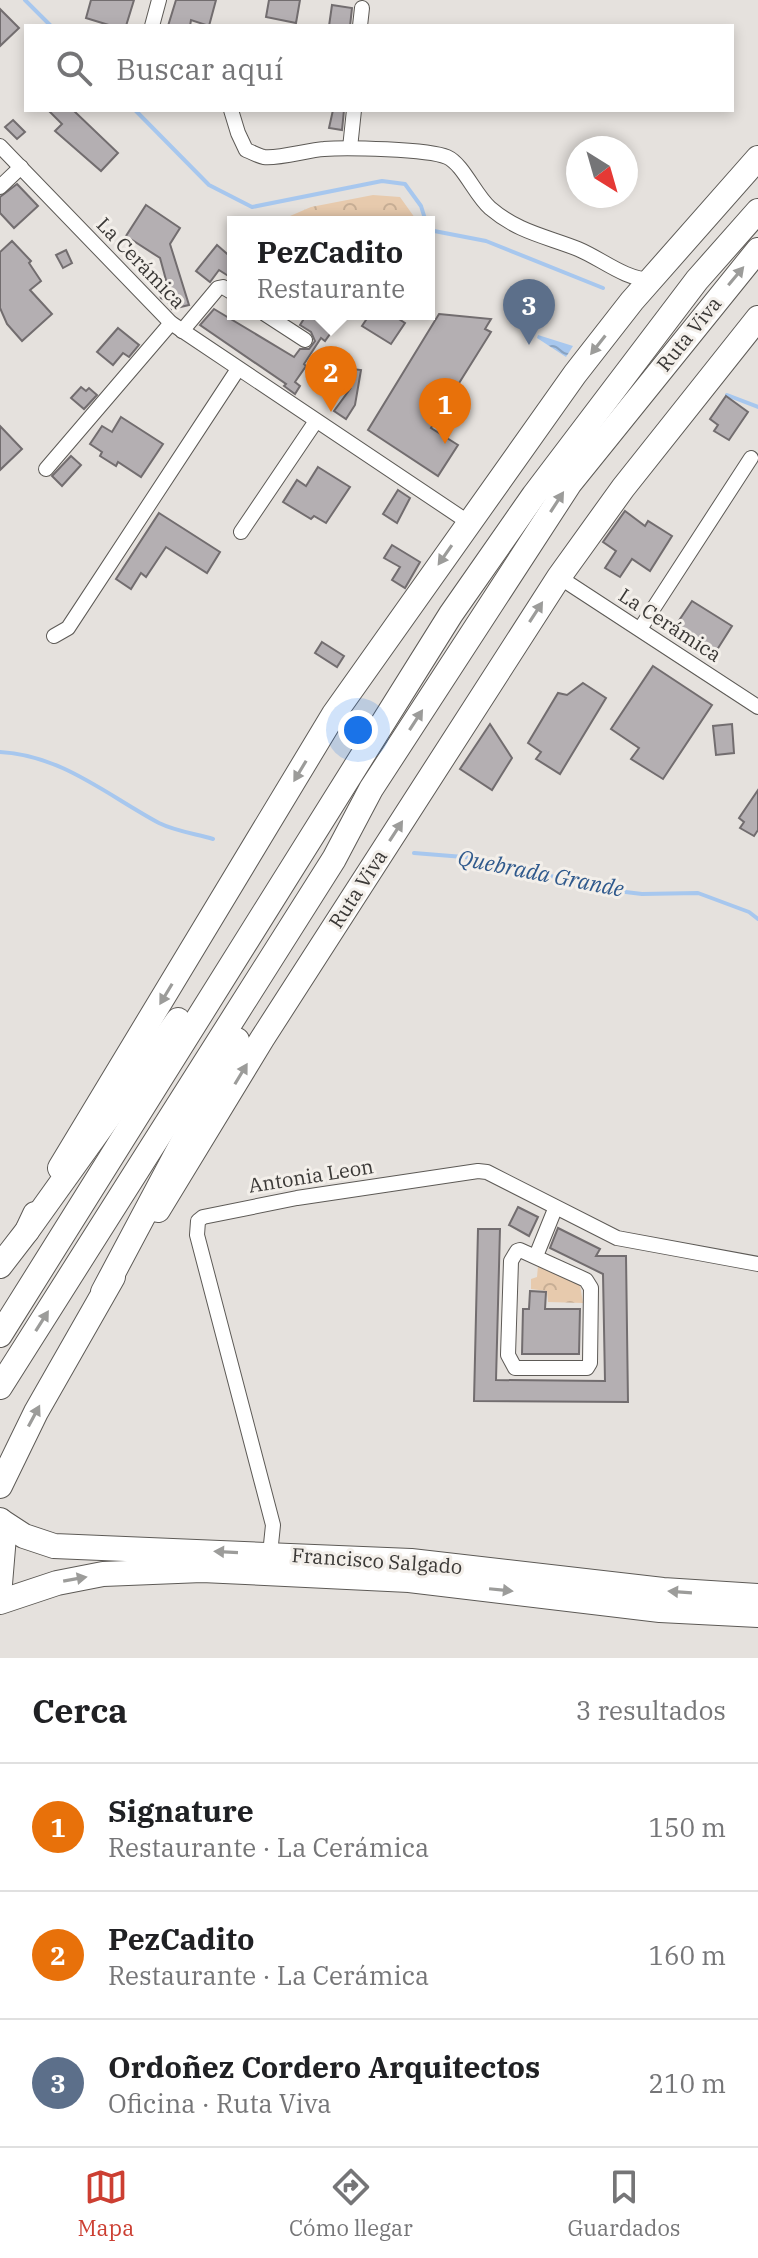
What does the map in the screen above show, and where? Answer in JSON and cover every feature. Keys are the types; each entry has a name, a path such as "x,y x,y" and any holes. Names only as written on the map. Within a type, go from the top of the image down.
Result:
{"main road":[{"path":"27,1231 55,1177 334,714 575,374 632,301 758,158"},
{"name":"Ruta Viva","path":"0,1335 451,614 534,495 697,280 758,211"},
{"name":"Ruta Viva","path":"0,1387 334,859 371,789 570,483 758,250"},
{"name":"Ruta Viva","path":"0,1486 36,1412 103,1292 559,577 623,488 758,318"},
{"path":"0,1266 168,1037 244,920 301,855"},
{"path":"103,1292 334,859"},
{"path":"0,1520 4,1545 0,1584"},
{"name":"Francisco Salgado","path":"0,1520 24,1536 54,1546 411,1561 663,1590 758,1596"},
{"name":"Francisco Salgado","path":"0,1602 57,1583 103,1574 202,1570 409,1580 660,1610 758,1615"}],"street":[{"path":"153,24 159,0"},
{"path":"360,24 362,8"},
{"path":"232,112 246,150 266,157 328,148 447,157 458,165 487,206 507,221 533,235 579,249 639,280 651,280"},
{"path":"350,148 354,112"},
{"name":"La Cerámica","path":"0,146 176,327 468,522"},
{"path":"0,187 21,167"},
{"path":"617,269 632,301"},
{"path":"46,469 176,327 218,288 227,289"},
{"path":"287,320 305,340"},
{"path":"54,636 68,628 238,369"},
{"path":"241,532 316,421"},
{"path":"640,629 751,458"},
{"name":"La Cerámica","path":"559,577 758,707"},
{"name":"Antonia Leon","path":"270,1554 273,1525 197,1235 198,1221 211,1214 470,1171 487,1172 617,1238 758,1264"},
{"path":"536,1256 555,1209"},
{"path":"517,1251 536,1256 586,1280 591,1288 591,1356 587,1368 515,1368 510,1362 511,1261 517,1251"}],"green space":[{"path":"373,195 400,197 414,216 290,216 311,207"},
{"path":"538,1266 580,1285 583,1303 548,1302 547,1291 531,1289 531,1279 537,1277"}],"water":[{"path":"538,335 573,346 566,357 537,338"}],"building":[{"path":"91,0 134,0 127,24 106,24 86,18"},
{"path":"176,0 216,0 210,24 191,20 190,24 169,24"},
{"path":"269,0 300,0 296,23 266,17"},
{"path":"332,5 352,8 350,24 329,24"},
{"path":"0,9 19,28 0,46"},
{"path":"50,112 75,112 118,153 101,171 55,131 62,124"},
{"path":"333,112 344,112 342,130 329,128"},
{"path":"13,120 25,132 17,139 5,127"},
{"path":"17,184 38,206 14,228 0,213 0,197"},
{"path":"146,205 180,228 170,244 189,305 172,309 161,298 156,282 166,280 160,258 126,236"},
{"path":"12,241 31,261 29,263 41,281 30,290 52,314 22,341 7,324 0,308 0,252"},
{"path":"217,245 227,254 227,275 219,270 210,282 196,271"},
{"path":"66,250 72,263 63,268 56,255"},
{"path":"514,304 530,310 526,320 510,315"},
{"path":"214,309 227,317 227,320 232,320 294,357 300,349 309,349 315,341 311,332 300,325 303,320 340,320 325,341 321,338 304,364 306,366 295,382 300,386 295,394 284,386 286,384 200,325"},
{"path":"439,314 491,319 485,329 491,332 431,428 458,445 438,476 368,430"},
{"path":"366,320 400,320 405,323 391,344 362,326"},
{"path":"118,328 139,345 129,357 123,353 113,365 97,352"},
{"path":"345,368 361,370 355,405 346,419 334,411 350,389 337,387 340,372 344,373"},
{"path":"81,387 86,391 89,388 97,395 84,409 71,398"},
{"path":"726,396 748,412 729,440 714,431 718,425 710,419"},
{"path":"121,417 163,444 141,477 118,462 116,466 100,456 102,452 90,444 102,426 112,432"},
{"path":"0,426 22,449 0,470"},
{"path":"71,456 81,465 62,486 52,476"},
{"path":"318,467 350,487 326,523 314,516 311,519 283,502 297,480 306,486"},
{"path":"398,490 410,498 397,523 383,514"},
{"path":"625,511 645,526 648,521 672,536 650,571 632,559 620,577 605,568 616,551 603,542"},
{"path":"159,513 220,552 207,573 166,547 146,577 141,573 131,589 116,579"},
{"path":"392,545 420,562 405,588 392,580 400,567 384,558"},
{"path":"692,601 732,626 715,653 674,628"},
{"path":"322,642 344,656 337,667 315,653"},
{"path":"653,666 712,705 663,779 631,759 639,748 611,729"},
{"path":"583,683 606,698 560,774 536,759 541,752 528,743 558,693 567,695"},
{"path":"490,724 512,758 492,790 460,769"},
{"path":"732,724 734,753 716,755 713,726"},
{"path":"758,790 758,830 754,836 740,828 744,822 739,818"},
{"path":"518,1207 538,1217 529,1236 509,1225"},
{"path":"558,1228 600,1249 596,1256 626,1256 628,1402 474,1401 478,1229 500,1229 496,1380 605,1381 603,1274 550,1248"},
{"path":"530,1291 546,1292 545,1309 580,1309 579,1354 522,1354 523,1309 529,1309"}],"waterway":[{"path":"25,0 49,24"},
{"path":"137,112 209,185 252,207 382,181 405,184 421,206 424,216"},
{"path":"435,231 486,241 603,288"},
{"path":"727,395 758,407"},
{"name":"Quebrada Grande","path":"0,752 43,760 63,768 159,823 213,839"},
{"name":"Quebrada Grande","path":"414,853 476,858 609,890 642,894 698,893 749,912 758,919"}],"place":[{"name":"Ordoñez Cordero Arquitectos","path":"529,345"},
{"name":"PezCadito","path":"331,412"},
{"name":"Signature","path":"445,444"}]}
